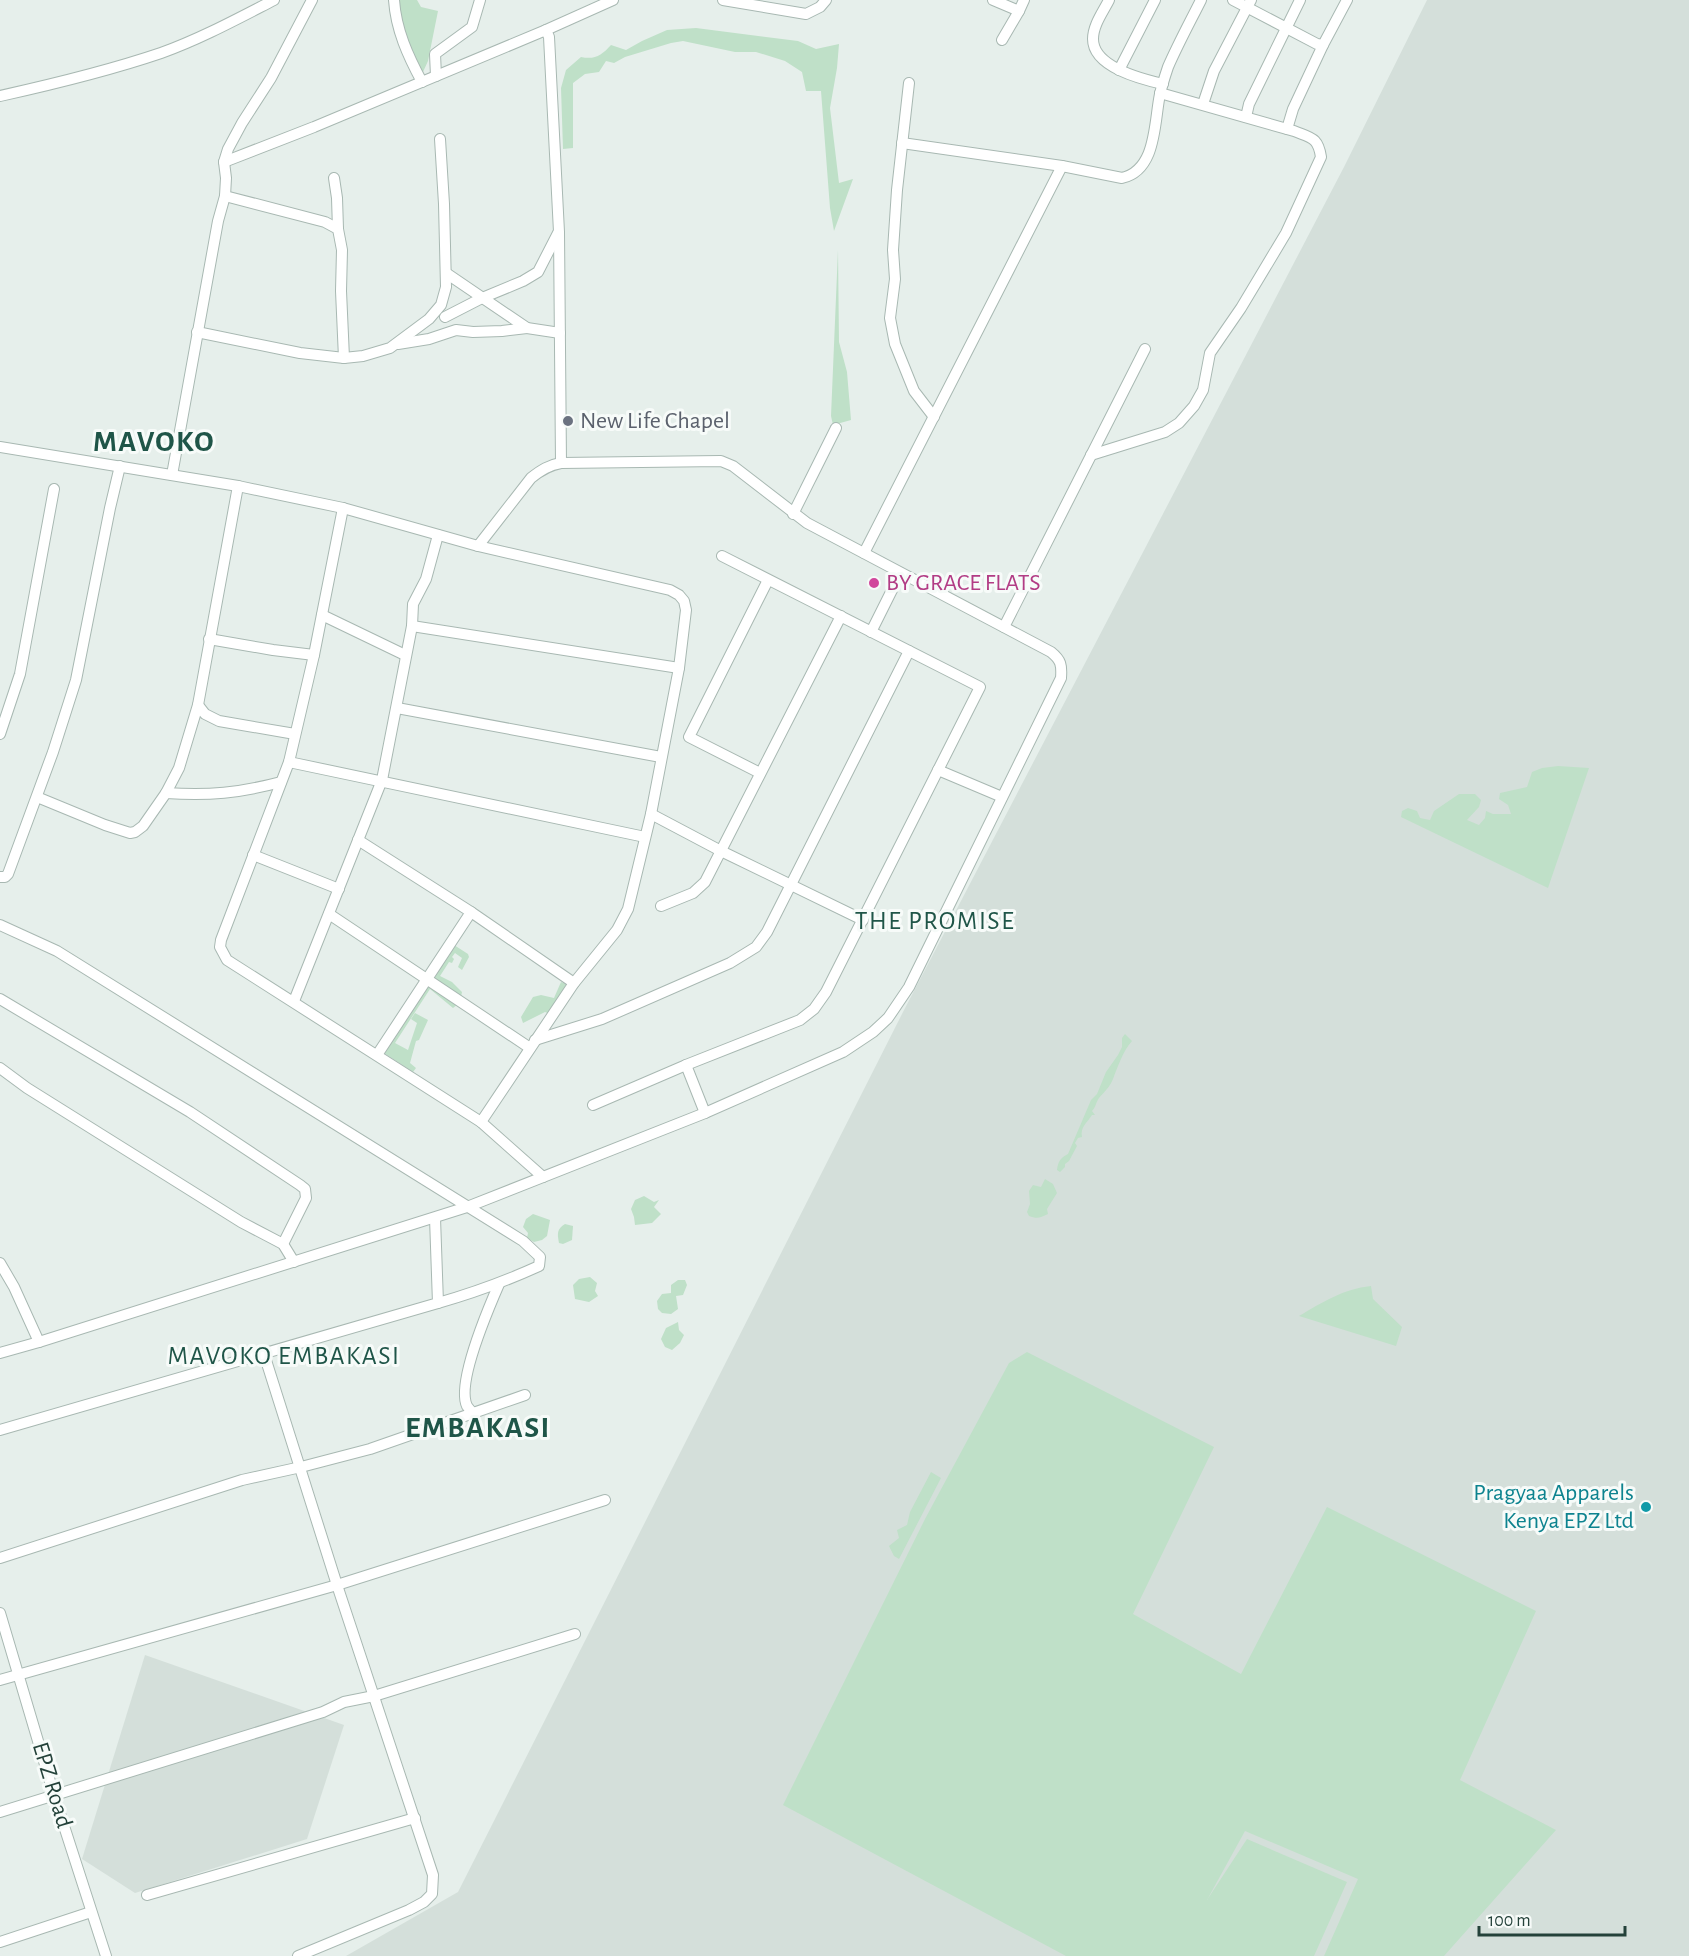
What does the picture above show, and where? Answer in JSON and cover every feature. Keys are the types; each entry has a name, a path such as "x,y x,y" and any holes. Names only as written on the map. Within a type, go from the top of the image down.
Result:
{"street":[{"path":"0,96 73,80 162,52 215,30 274,0"},
{"path":"172,475 218,221 225,196 224,162 234,136 271,78 312,0"},
{"path":"394,0 396,21 405,50 422,82"},
{"path":"436,76 435,54 472,27 480,0"},
{"path":"224,162 422,82 612,0"},
{"path":"723,0 806,14 820,7 826,0"},
{"path":"993,0 1018,11"},
{"path":"1002,40 1024,0"},
{"path":"1091,455 1165,432 1179,423 1194,406 1203,390 1210,353 1241,308 1286,233 1321,157 1315,140 1161,89 1119,70 1100,56 1093,38 1096,25 1109,0"},
{"path":"1119,70 1155,0"},
{"path":"902,143 1122,177 1131,176 1142,165 1152,144 1161,89 1168,68 1201,0"},
{"path":"1233,0 1249,4 1286,27 1323,45"},
{"path":"1246,117 1249,104 1300,0"},
{"path":"1287,129 1293,110 1323,45 1347,0"},
{"path":"1203,104 1214,71 1249,4"},
{"path":"546,30 549,38 558,232 561,463"},
{"path":"909,83 893,250 895,279 890,318 895,344 914,391 934,417"},
{"path":"197,332 300,353 344,358 363,356 390,348 429,319 441,305 446,287 440,139"},
{"path":"864,553 1062,166"},
{"path":"334,178 342,250 344,358"},
{"path":"225,196 325,222 338,229"},
{"path":"446,317 538,272 558,232"},
{"path":"446,273 527,328"},
{"path":"441,305 451,331"},
{"path":"396,344 429,339 456,330 473,332 527,328 560,333"},
{"path":"1004,627 1145,349"},
{"path":"793,514 836,428"},
{"path":"0,447 238,486 343,508 478,546 670,591 679,595 684,601 686,610 679,668 651,814 628,909 617,930 574,983 481,1122"},
{"path":"0,1353 467,1207 705,1113 843,1052 873,1032 888,1018 909,987 1061,678 1060,659 1051,652 807,523 741,472 721,461 551,465 531,478 478,546"},
{"path":"0,876 5,877 8,874 63,723 76,680 120,466"},
{"path":"37,797 130,833 143,826 166,793 179,768 198,705 238,486"},
{"path":"0,734 20,674 54,489"},
{"path":"343,508 314,655 289,762 220,947 227,960 481,1122 543,1178"},
{"path":"294,1001 382,780 412,626 413,604 426,579 438,535"},
{"path":"593,1104 807,1016 821,1001 980,687 722,556"},
{"path":"871,632 900,574"},
{"path":"760,773 689,737 768,580"},
{"path":"322,615 405,655"},
{"path":"661,906 685,897 699,889 705,882 841,616"},
{"path":"412,626 679,668"},
{"path":"209,639 314,655"},
{"path":"532,1044 602,1019 730,963 748,954 762,940 909,651"},
{"path":"198,705 206,714 219,721 295,734"},
{"path":"397,708 661,757"},
{"path":"289,762 645,837"},
{"path":"938,770 1002,797"},
{"path":"166,793 223,794 281,782"},
{"path":"651,814 863,920"},
{"path":"358,840 471,912 574,983"},
{"path":"253,855 339,889"},
{"path":"378,1055 471,912"},
{"path":"329,914 427,979 532,1044"},
{"path":"0,925 57,951 523,1241 540,1257 539,1266 499,1284 0,1430"},
{"path":"0,999 190,1112 305,1189 306,1198 283,1244"},
{"path":"686,1065 705,1113"},
{"path":"0,1068 27,1088 241,1222 283,1244 294,1262"},
{"path":"435,1218 438,1303"},
{"path":"0,1263 14,1287 39,1342"},
{"path":"473,1413 466,1405 466,1384 482,1322 499,1284"},
{"path":"264,1354 337,1585 433,1875 432,1894 424,1902 298,1956"},
{"path":"0,1558 242,1480 370,1449 525,1395"},
{"path":"0,1680 337,1585 604,1500"},
{"name":"EPZ Road","path":"0,1613 54,1795 106,1956"},
{"path":"0,1812 323,1712 344,1702 374,1696 575,1634"},
{"path":"147,1895 415,1818"},
{"path":"0,1942 91,1912"}],"shaded area":[{"path":"1427,0 1689,0 1689,1956 346,1956 458,1892 903,1012 1344,167"},
{"path":"145,1655 344,1725 307,1839 135,1893 82,1859"}],"green space":[{"path":"394,0 417,0 421,7 438,11 428,61 423,72 405,50"},
{"path":"696,28 798,41 816,49 839,44 830,108 839,183 853,179 834,231 830,208 821,91 806,91 802,72 785,61 756,52 735,52 683,41 625,57 614,63 606,61 599,72 585,74 573,83 573,148 563,149 561,88 566,70 581,57 598,56 611,45 626,50 667,30"},
{"path":"838,250 839,342 847,372 851,420 833,425 831,416"},
{"path":"1558,766 1589,768 1548,888 1401,817 1402,811 1408,808 1417,811 1420,818 1430,820 1434,811 1459,794 1475,794 1481,800 1479,807 1467,820 1479,825 1485,818 1486,811 1493,814 1511,814 1508,805 1499,799 1500,793 1527,787 1532,772"},
{"path":"454,945 469,957 462,970 458,967 462,958 455,953 452,963 449,962 440,976 452,982 462,992 461,997 434,979"},
{"path":"561,982 566,984 550,1014 545,1012 523,1023 521,1017 533,997 541,995 554,998"},
{"path":"429,985 458,1004 453,1008 430,989 395,1043 408,1050 417,1023 411,1019 415,1013 428,1020 419,1040 416,1041 410,1063 416,1068 413,1072 384,1053"},
{"path":"1125,1034 1132,1041 1123,1054 1110,1084 1092,1111 1095,1115 1092,1115 1084,1125 1082,1137 1078,1138 1075,1143 1077,1146 1060,1172 1057,1170 1059,1162 1068,1154 1091,1100 1097,1094 1106,1072 1122,1047 1122,1038"},
{"path":"1045,1179 1053,1184 1057,1193 1047,1209 1048,1214 1034,1218 1027,1212 1030,1204 1029,1191 1033,1185 1041,1187"},
{"path":"644,1196 654,1202 659,1200 654,1207 661,1214 652,1223 635,1225 631,1209 635,1200"},
{"path":"533,1214 550,1220 547,1236 534,1242 527,1238 528,1233 523,1227 526,1219"},
{"path":"565,1224 573,1226 572,1240 563,1244 559,1243 558,1234 560,1228"},
{"path":"590,1277 597,1283 595,1291 598,1296 589,1302 575,1299 573,1285 579,1279"},
{"path":"678,1280 685,1280 687,1285 683,1295 676,1296 678,1309 671,1314 662,1313 658,1309 657,1301 662,1294 671,1293 671,1285"},
{"path":"1371,1286 1373,1299 1402,1327 1396,1346 1299,1316 1342,1293"},
{"path":"678,1322 679,1330 684,1335 680,1343 672,1350 665,1347 661,1339 666,1328"},
{"path":"1027,1352 1214,1447 1133,1614 1241,1674 1327,1507 1536,1611 1460,1780 1556,1830 1444,1956 1324,1956 1358,1879 1245,1831 1207,1900 1247,1839 1347,1882 1314,1956 1066,1956 783,1805 925,1519 1009,1363"},
{"path":"931,1472 941,1478 899,1559 894,1556 889,1546 899,1538 897,1530 907,1525 910,1512"}],"place":[{"name":"New Life Chapel","path":"568,421"},
{"name":"BY GRACE FLATS","path":"874,583"},
{"name":"Pragyaa Apparels Kenya EPZ Ltd","path":"1646,1507"}],"district":[{"name":"MAVOKO","path":"154,442"},
{"name":"THE PROMISE","path":"935,921"},
{"name":"MAVOKO EMBAKASI","path":"284,1356"},
{"name":"EMBAKASI","path":"478,1428"}]}
